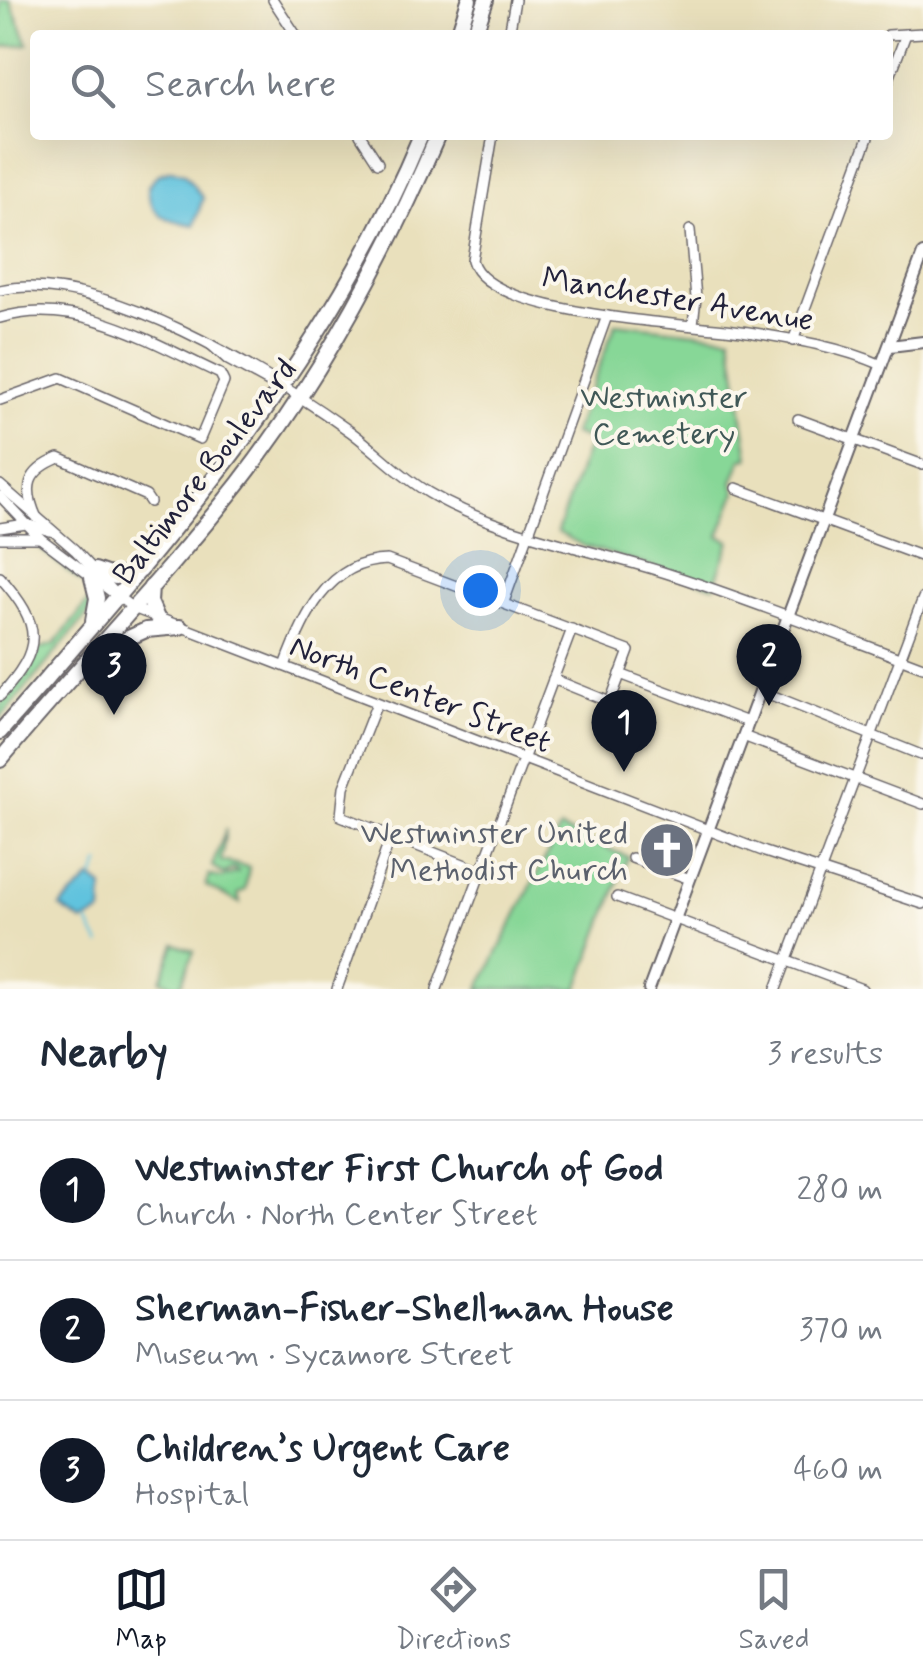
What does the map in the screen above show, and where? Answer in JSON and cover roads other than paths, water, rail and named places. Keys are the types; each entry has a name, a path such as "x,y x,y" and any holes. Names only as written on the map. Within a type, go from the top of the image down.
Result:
{"highway":[{"path":"460,30 469,0"},
{"path":"476,30 486,0"},
{"name":"Baltimore Boulevard","path":"0,760 240,482 361,263 419,140"},
{"name":"Baltimore Boulevard","path":"0,732 291,394 383,254 436,140"},
{"path":"94,625 97,598 93,574 115,577 141,570"},
{"path":"151,587 150,602 157,618"},
{"path":"0,748 112,618 118,597"},
{"path":"92,654 146,630 180,628"}],"main road":[{"path":"649,989 882,365 899,331 923,254"},
{"path":"890,346 923,342"}],"street":[{"path":"273,0 293,30"},
{"path":"510,30 515,0"},
{"path":"893,69 906,34"},
{"path":"893,35 923,34"},
{"path":"363,140 378,162"},
{"name":"Manchester Avenue","path":"492,140 473,266 508,292 554,308 693,324 793,341 882,365"},
{"path":"793,341 866,140"},
{"path":"690,230 696,298 693,324"},
{"path":"0,290 50,288 136,313 210,344 291,394 428,492 528,532 701,584 923,667"},
{"path":"0,318 53,312 131,333 169,346 220,374 223,388 200,439 61,378 0,400"},
{"path":"131,333 136,313"},
{"path":"504,602 608,316"},
{"path":"798,419 918,463"},
{"path":"37,518 27,490 31,476 38,466 59,458 146,496 150,502"},
{"name":"North Center Street","path":"0,486 58,534 93,574 132,608 795,863 923,904"},
{"path":"736,488 923,557"},
{"name":"North Center Street","path":"0,496 40,538 93,574"},
{"path":"0,528 26,524 58,534"},
{"path":"0,538 40,538"},
{"path":"285,666 316,598 344,575 372,562 412,566 629,652 610,702 553,679"},
{"path":"0,577 28,613 33,638 27,663 0,696"},
{"path":"776,989 923,598"},
{"path":"438,989 572,629"},
{"path":"620,674 748,722"},
{"path":"760,691 921,755"},
{"path":"377,703 339,810 346,820 480,872"},
{"path":"743,736 923,804"},
{"path":"795,863 816,860 834,834"},
{"path":"337,989 390,839"},
{"path":"632,858 690,878"},
{"path":"616,898 862,989"}],"water":[{"path":"171,170 184,174 203,198 194,225 163,217 149,198 148,186 157,175"},
{"path":"91,878 103,887 102,913 83,922 60,907"}],"waterway":[{"path":"94,878 100,863"},
{"path":"88,922 100,945"}],"place":[{"name":"Sherman-Fisher-Shellman House","path":"769,706"},
{"name":"Children’s Urgent Care","path":"114,715"},
{"name":"Westminster First Church of God","path":"624,772"},
{"name":"Westminster United Methodist Church","path":"667,850"}],"park label":[{"name":"Westminster Cemetery","path":"664,414"}]}
